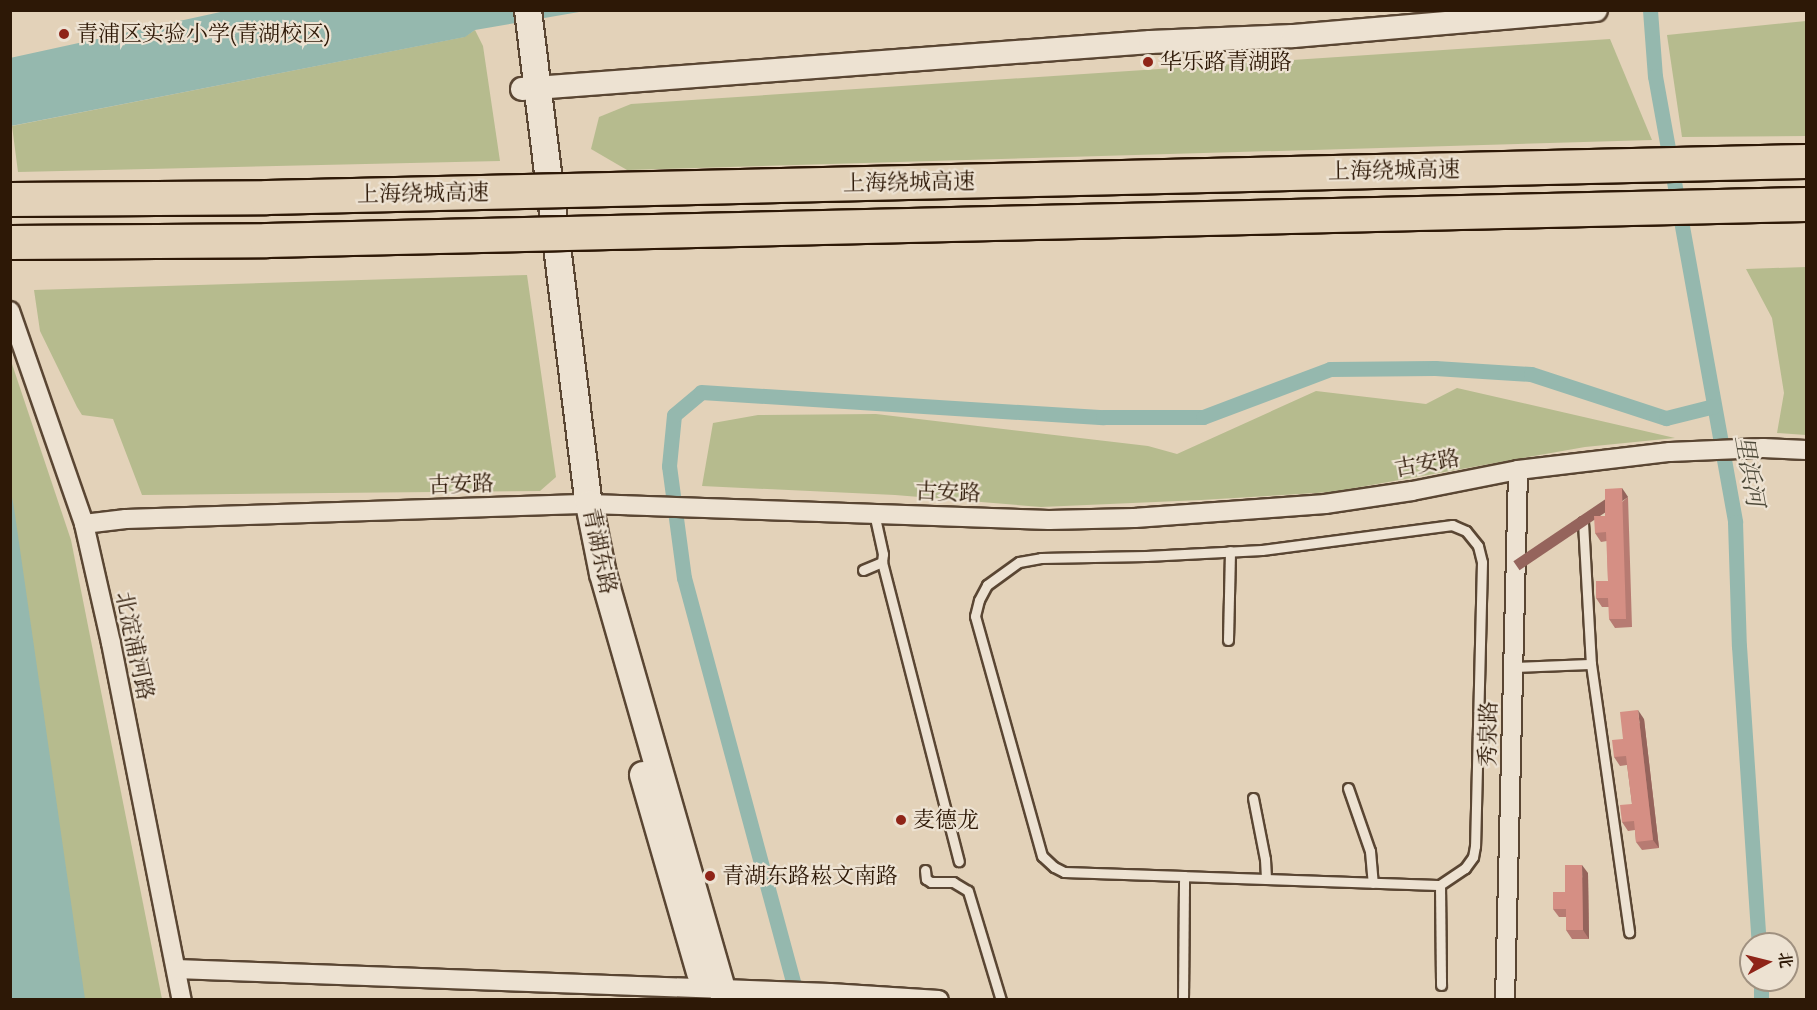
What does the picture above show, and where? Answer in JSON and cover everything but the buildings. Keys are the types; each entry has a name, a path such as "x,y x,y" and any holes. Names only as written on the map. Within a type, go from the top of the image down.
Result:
{"highway":[{"name":"上海绕城高速","path":"10,199 266,197 1806,161"},
{"name":"上海绕城高速","path":"10,242 278,240 1806,204"}],"main road":[{"path":"517,13 530,89"},
{"path":"517,13 531,37 530,89"},
{"name":"青湖东路","path":"530,89 582,504 603,574 715,995"}],"street":[{"path":"530,89 1150,42 1293,36 1596,10"},
{"name":"北淀浦河路","path":"10,311 84,524 111,643 182,999"},
{"name":"古安路","path":"84,524 126,519 582,504 1049,520 1230,512 1325,504 1518,470 1670,452 1763,448 1806,450"},
{"name":"秀泉路","path":"1505,999 1518,470"},
{"path":"176,969 715,995 786,992 939,999"}],"lane":[{"path":"874,513 883,554 882,562 959,861"},
{"path":"1583,522 1591,664 1629,932"},
{"path":"1452,525 1466,531 1478,546 1482,562 1475,846 1473,857 1465,868 1440,885 1184,876 1064,872 1053,867 1042,856 975,616 979,600 987,585 1019,562 1067,556 1146,556 1230,551 1309,544 1452,525"},
{"path":"1228,640 1230,551"},
{"path":"863,570 882,562"},
{"path":"1514,667 1591,664"},
{"path":"1348,788 1370,851 1373,883"},
{"path":"1253,798 1265,859 1266,879"},
{"path":"925,870 926,879 931,882 953,882 968,891 1001,999"},
{"path":"1184,876 1184,999"},
{"path":"1440,885 1441,985"}],"green space":[{"path":"1806,21 1806,136 1682,137 1667,35"},
{"path":"475,30 483,46 500,161 18,172 12,126 464,37"},
{"path":"1610,39 1652,140 627,170 591,149 599,117 631,104"},
{"path":"1806,267 1806,435 1777,433 1784,393 1772,318 1746,269"},
{"path":"527,275 556,477 540,491 142,495 113,419 82,415 77,407 40,331 34,290"},
{"path":"10,358 71,540 162,999 11,999"},
{"path":"1457,388 1675,438 1585,447 1332,492 1201,500 1041,507 895,495 702,486 713,423 758,415 876,414 1148,446 1177,454 1316,391 1426,404"}],"water":[{"path":"225,11 585,11 475,30 465,37 11,126 10,58"},
{"path":"11,492 14,508 85,999 11,999"}],"waterway":[{"name":"里浜河","path":"1650,10 1655,76 1735,522 1739,646 1758,932"},
{"path":"798,1000 684,578 669,466 674,415 701,392 1103,417 1203,417 1330,369 1435,368 1531,374 1666,418 1714,406"},
{"name":"里浜河","path":"1761,992 1761,1000"}],"place":[{"name":"青浦区实验小学(青湖校区)","path":"64,34"},
{"name":"华乐路青湖路","path":"1148,62"},
{"name":"麦德龙","path":"901,820"},
{"name":"青湖东路崧文南路","path":"710,876"}]}
